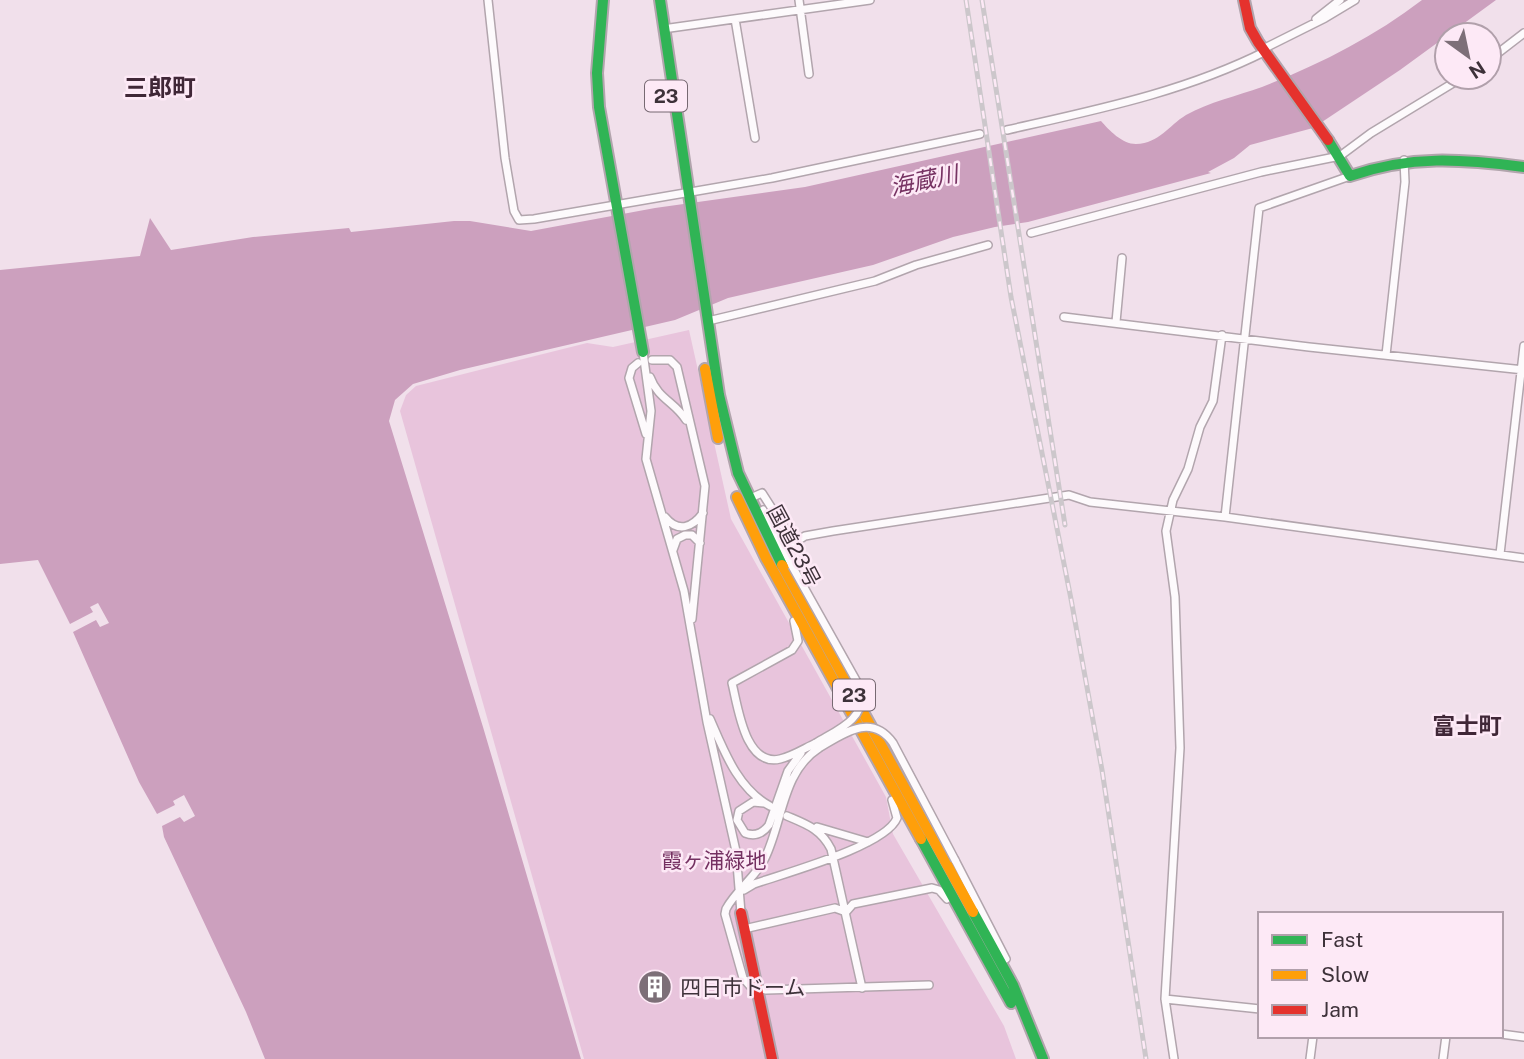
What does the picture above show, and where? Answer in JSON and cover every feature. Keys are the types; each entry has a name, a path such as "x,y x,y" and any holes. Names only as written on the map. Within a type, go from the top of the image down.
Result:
{"main road":[{"path":"603,0 597,88 601,125 647,356"},
{"name":"国道23号","path":"651,0 686,194"},
{"name":"国道23号","path":"660,0 704,318 730,447 738,473 760,526 997,955 1028,1017 1043,1059"},
{"path":"1244,0 1250,28 1339,155 1350,176 1404,160 1473,161 1524,167"},
{"name":"国道23号","path":"704,318 709,396 721,451 748,524 989,960 1019,1021 1033,1059"},
{"path":"741,913 772,1059"}],"street":[{"path":"488,0 505,158 516,217 519,220 772,178 980,134"},
{"path":"667,0 686,194"},
{"path":"799,0 809,74"},
{"path":"670,28 870,0"},
{"path":"1309,26 1340,0"},
{"path":"1007,130 1156,94 1214,73 1265,51 1355,0"},
{"path":"736,19 755,138"},
{"path":"1503,49 1524,33"},
{"path":"1031,233 1261,172 1339,155 1440,91"},
{"path":"1386,355 1405,182 1404,160"},
{"path":"1225,517 1259,208 1350,176"},
{"path":"704,318 875,281 916,265 988,245"},
{"path":"1116,322 1122,258"},
{"path":"1064,317 1523,370"},
{"path":"1174,1059 1165,999 1180,748 1175,597 1166,531 1173,500 1188,469 1200,427 1213,401 1222,335"},
{"path":"1500,554 1524,346"},
{"path":"647,356 656,391 680,411 690,426"},
{"path":"647,356 670,360 677,367 704,480 692,633"},
{"path":"647,356 652,411 646,458 684,591 698,674 736,852 741,913"},
{"path":"638,363 632,368 629,377 648,438"},
{"path":"698,674 710,719 738,776 751,794 767,805 753,802 739,811 737,820 745,832 755,835 769,825 788,771 798,756 843,727 859,712 862,691 755,496 739,461 719,395"},
{"path":"755,496 762,493 794,544 805,536 1069,495 1090,502 1225,517 1524,558"},
{"path":"663,514 673,525 685,528 694,524 703,512"},
{"path":"748,524 794,620 798,641 792,650 732,683 751,746 767,760 790,756 856,729 874,728 882,731 893,743 1002,950 1028,1017"},
{"path":"673,551 677,539 685,534 696,537 700,543"},
{"path":"738,894 754,884 868,842 890,829 896,822 897,814 849,708"},
{"path":"817,745 797,769 765,859 729,904 725,914 743,978 758,989 929,985"},
{"path":"787,816 868,842"},
{"path":"809,825 824,836 834,856 862,988"},
{"path":"846,912 853,904 935,888 946,897 989,960"},
{"path":"744,929 835,908 846,912"},
{"path":"1165,999 1258,1009"},
{"path":"1503,1034 1524,1037"},
{"path":"1310,1059 1313,1038"},
{"path":"1443,1059 1446,1038"}],"green space":[{"name":"霞ヶ浦緑地","path":"689,330 731,519 886,797 893,834 1004,1026 1016,1059 584,1059 400,411 406,395 416,386 587,343 613,347"}],"water":[{"name":"海蔵川","path":"1422,0 1496,0 1467,21 1433,21 1433,46 1400,70 1313,128 1250,145 1234,158 1208,172 1211,173 1028,222 953,237 873,265 728,298 675,320 460,370 413,384 395,400 389,421 581,1059 265,1059 246,1012 164,837 162,826 180,817 184,822 195,816 184,795 173,801 175,805 157,814 139,782 73,632 96,620 100,627 109,623 98,603 90,607 93,612 70,624 38,560 0,564 0,270 140,256 150,218 171,250 253,237 349,228 351,232 454,221 531,231 655,208 805,187 1101,121 1126,142 1144,143 1158,137 1195,110 1262,87 1325,60 1385,26"}],"railway":[{"path":"966,0 1011,297 1102,770 1146,1059"},
{"path":"982,0 1065,525"}],"traffic: fast":[{"path":"603,0 597,73 599,107 643,352"},
{"path":"660,0 719,395 738,473 782,565"},
{"path":"1328,140 1350,176 1372,169 1415,162 1479,162 1524,167"},
{"path":"921,839 1011,1003"},
{"path":"973,912 1013,985 1043,1059"}],"traffic: slow":[{"path":"705,369 718,438"},
{"path":"737,497 766,558 921,839"},
{"path":"782,565 973,912"}],"traffic: jam":[{"path":"1244,0 1250,28 1258,42 1328,140"},
{"path":"741,913 772,1059"}],"place":[{"name":"四日市ドーム","path":"655,987"}],"district":[{"name":"三郎町","path":"160,87"},
{"name":"富士町","path":"1467,725"}]}
